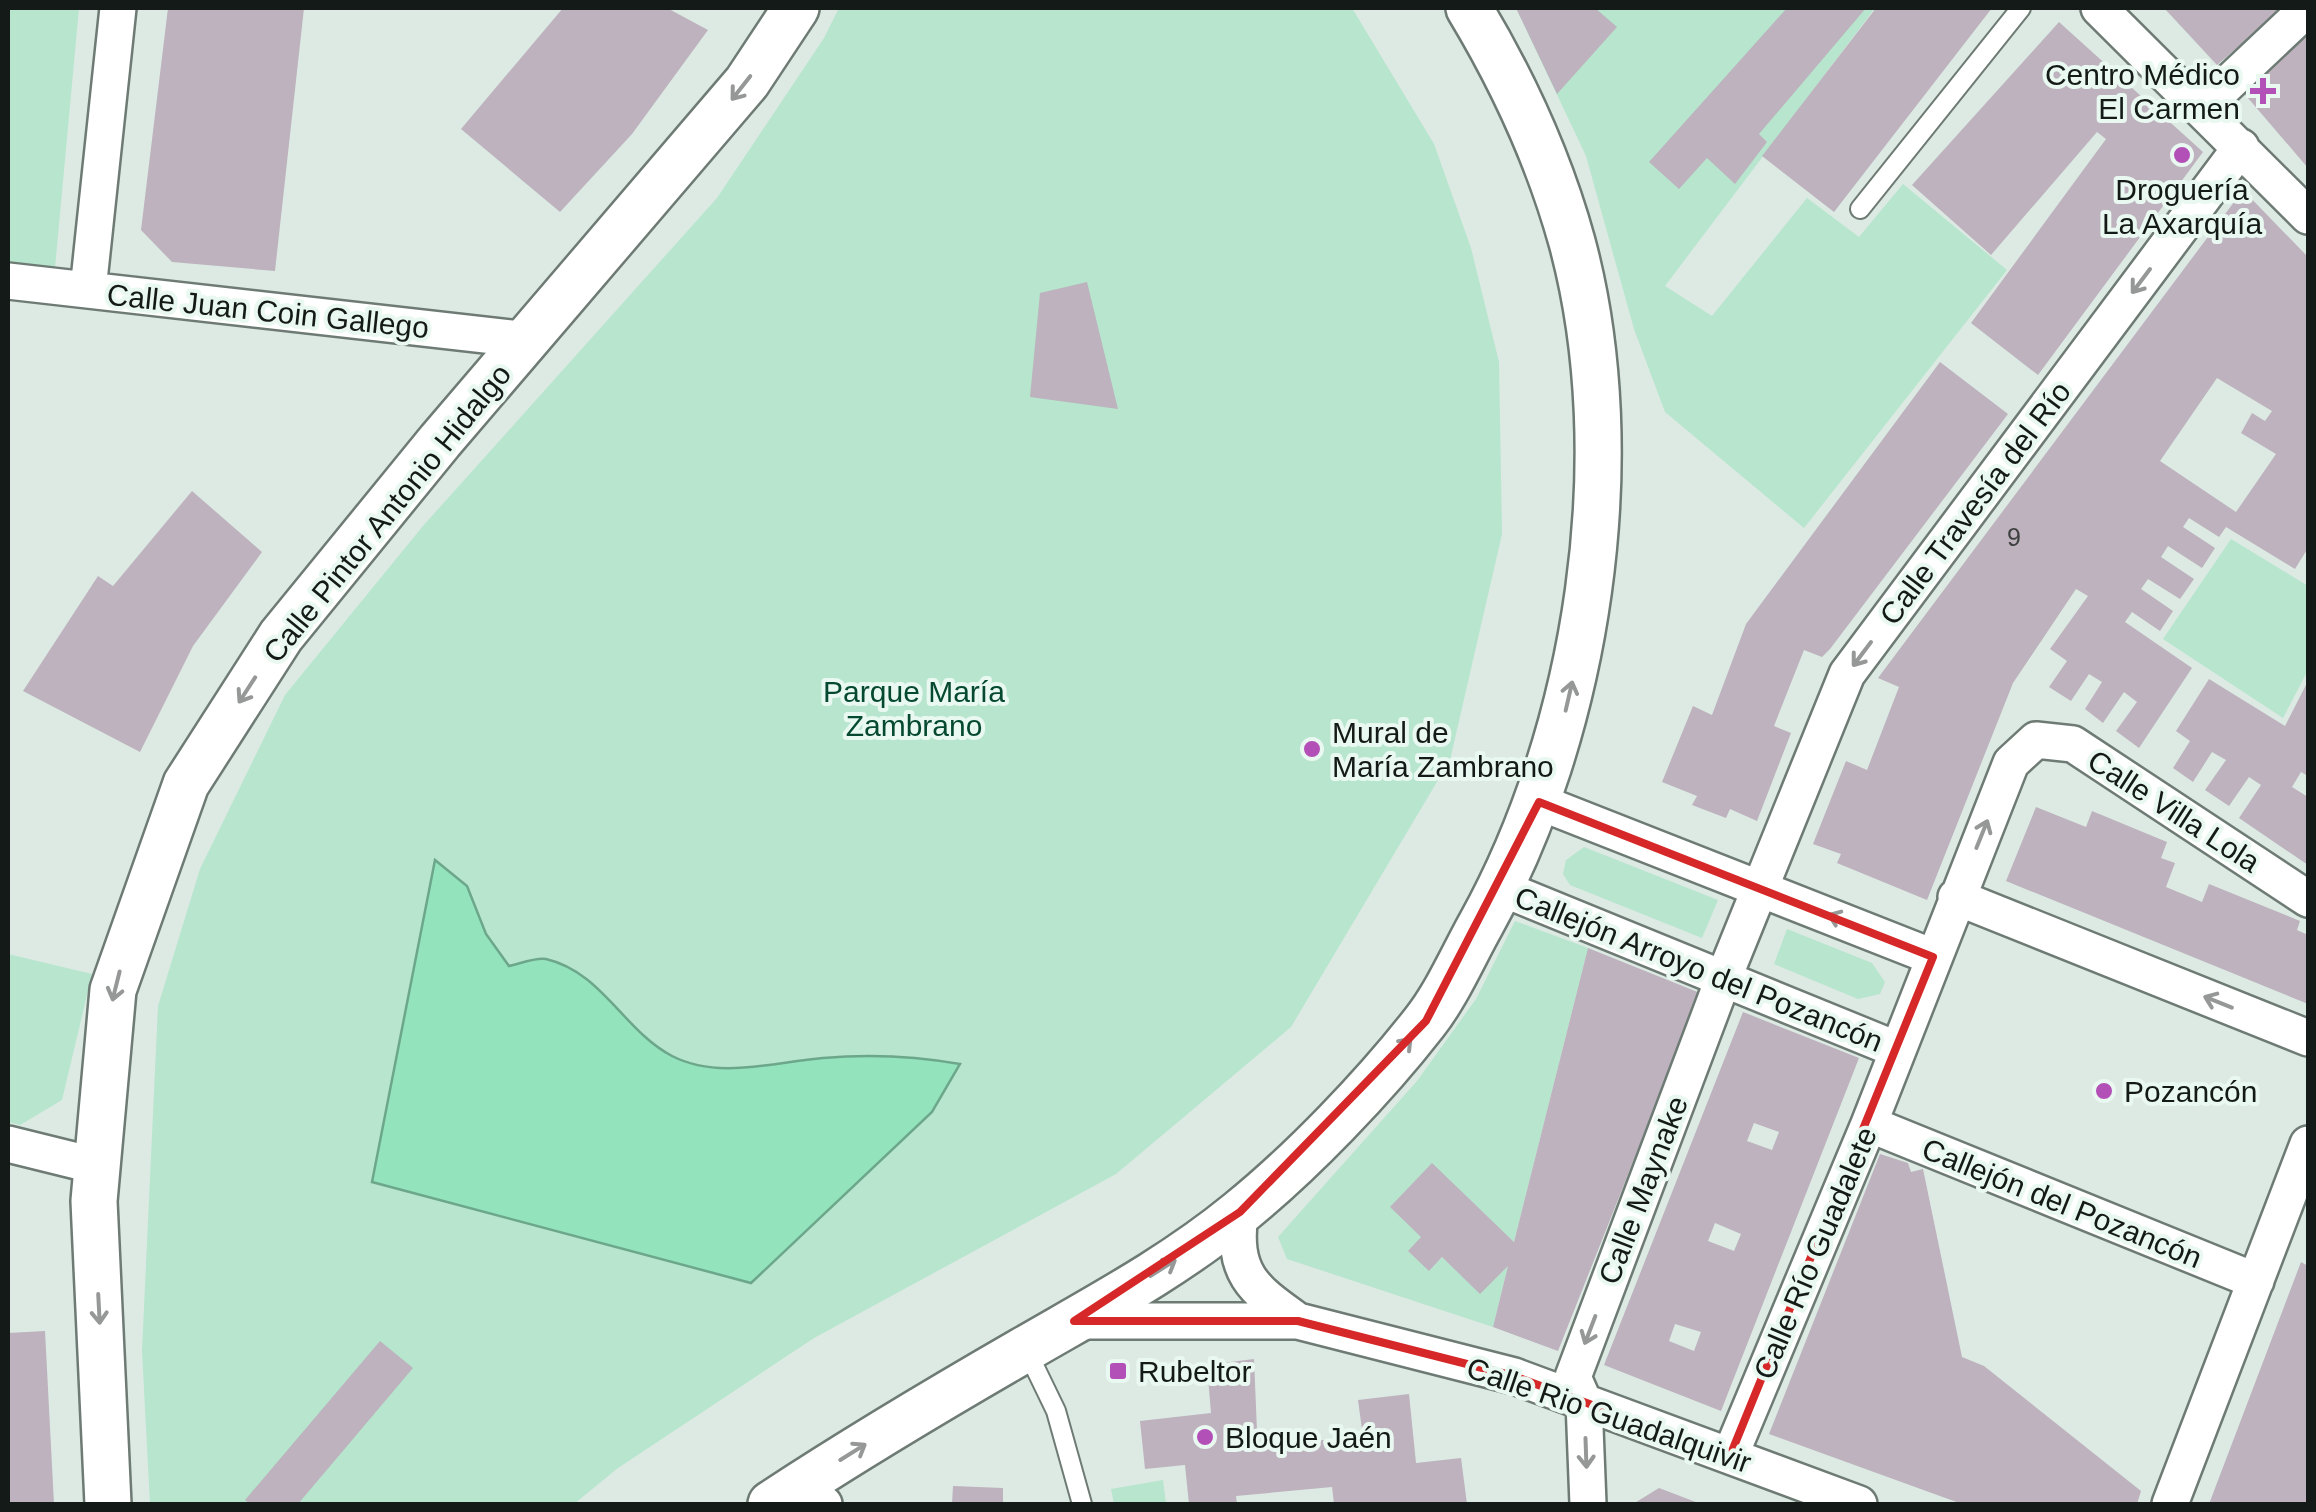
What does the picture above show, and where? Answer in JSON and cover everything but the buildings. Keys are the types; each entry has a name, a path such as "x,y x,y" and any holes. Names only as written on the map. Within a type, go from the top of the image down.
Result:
{"street":[{"path":"88,290 118,8"},
{"name":"Calle Pintor Antonio Hidalgo","path":"108,1504 94,1201 113,990 186,784 281,636 747,82 796,8"},
{"path":"795,1500 1026,1349 1179,1258 1240,1212 1306,1152 1426,1020 1500,888 1539,802 1570,697 1595,533 1593,372 1572,243 1548,166 1513,87 1469,8"},
{"path":"2099,8 2204,107 2308,216"},
{"path":"2204,107 2308,8"},
{"name":"Calle Travesía del Río","path":"1724,977 1763,889 1846,674 2241,148"},
{"name":"Calle Juan Coin Gallego","path":"8,281 528,340"},
{"name":"Calle Villa Lola","path":"1933,957 2012,763 2036,740 2073,744 2308,898"},
{"path":"1539,802 1933,957"},
{"name":"Callejón Arroyo del Pozancón","path":"1500,888 1898,1050"},
{"path":"1956,896 2308,1038"},
{"name":"Calle Río Guadalete","path":"1730,1456 1869,1124 1933,957"},
{"name":"Calle Maynake","path":"1588,1504 1584,1402 1573,1377 1724,977"},
{"name":"Callejón del Pozancón","path":"1869,1124 2256,1281"},
{"path":"8,1144 97,1166"},
{"path":"2170,1504 2256,1281 2294,1230 2308,1144"},
{"path":"1240,1212 1236,1244 1242,1269 1262,1296 1298,1321"},
{"path":"1074,1321 1298,1321"},
{"name":"Calle Rio Guadalquivir","path":"1298,1321 1514,1376 1858,1504"}],"lane":[{"path":"1860,209 2020,8"},
{"path":"1026,1349 1056,1411 1082,1504"}],"highlighted area":[{"path":"1539,802 1933,957 1730,1456 1514,1376 1298,1321 1074,1321 1240,1212 1426,1021"}],"green space":[{"path":"8,8 79,8 55,268 8,262"},
{"name":"Parque María Zambrano","path":"839,8 1352,8 1434,144 1471,248 1499,362 1502,534 1450,760 1291,1027 1116,1174 814,1338 618,1468 574,1504 150,1504 142,1351 158,1006 200,869 285,695 423,526 717,198 824,38"},
{"path":"1516,8 1875,8 1665,286 1712,316 1807,198 1859,237 1903,184 2007,270 1804,528 1665,412 1634,329 1586,156"},
{"path":"2231,539 2308,586 2308,670 2283,718 2163,639"},
{"path":"1584,847 1718,900 1702,938 1570,885 1563,874 1566,860"},
{"path":"1515,921 1588,948 1514,1242 1432,1164 1421,1237 1429,1271 1442,1257 1480,1293 1508,1266 1493,1327 1287,1259 1278,1237 1417,1081 1476,999"},
{"path":"1787,929 1872,963 1885,982 1880,994 1858,999 1774,964"},
{"path":"8,954 92,974 62,1100 20,1125 8,1122"},
{"path":"1163,1480 1166,1504 1114,1504 1111,1489"}],"shaded area":[{"path":"435,860 467,886 486,934 509,966 546,959 566,966 598,989 655,1045 690,1063 746,1068 874,1056 960,1064 932,1112 751,1283 372,1182"}],"place":[{"name":"Centro Médico El Carmen","path":"2263,91"},
{"name":"Droguería La Axarquía","path":"2182,155"},
{"name":"Mural de María Zambrano","path":"1312,749"},
{"name":"Pozancón","path":"2104,1091"},
{"name":"Rubeltor","path":"1118,1371"},
{"name":"Bloque Jaén","path":"1205,1437"}]}
